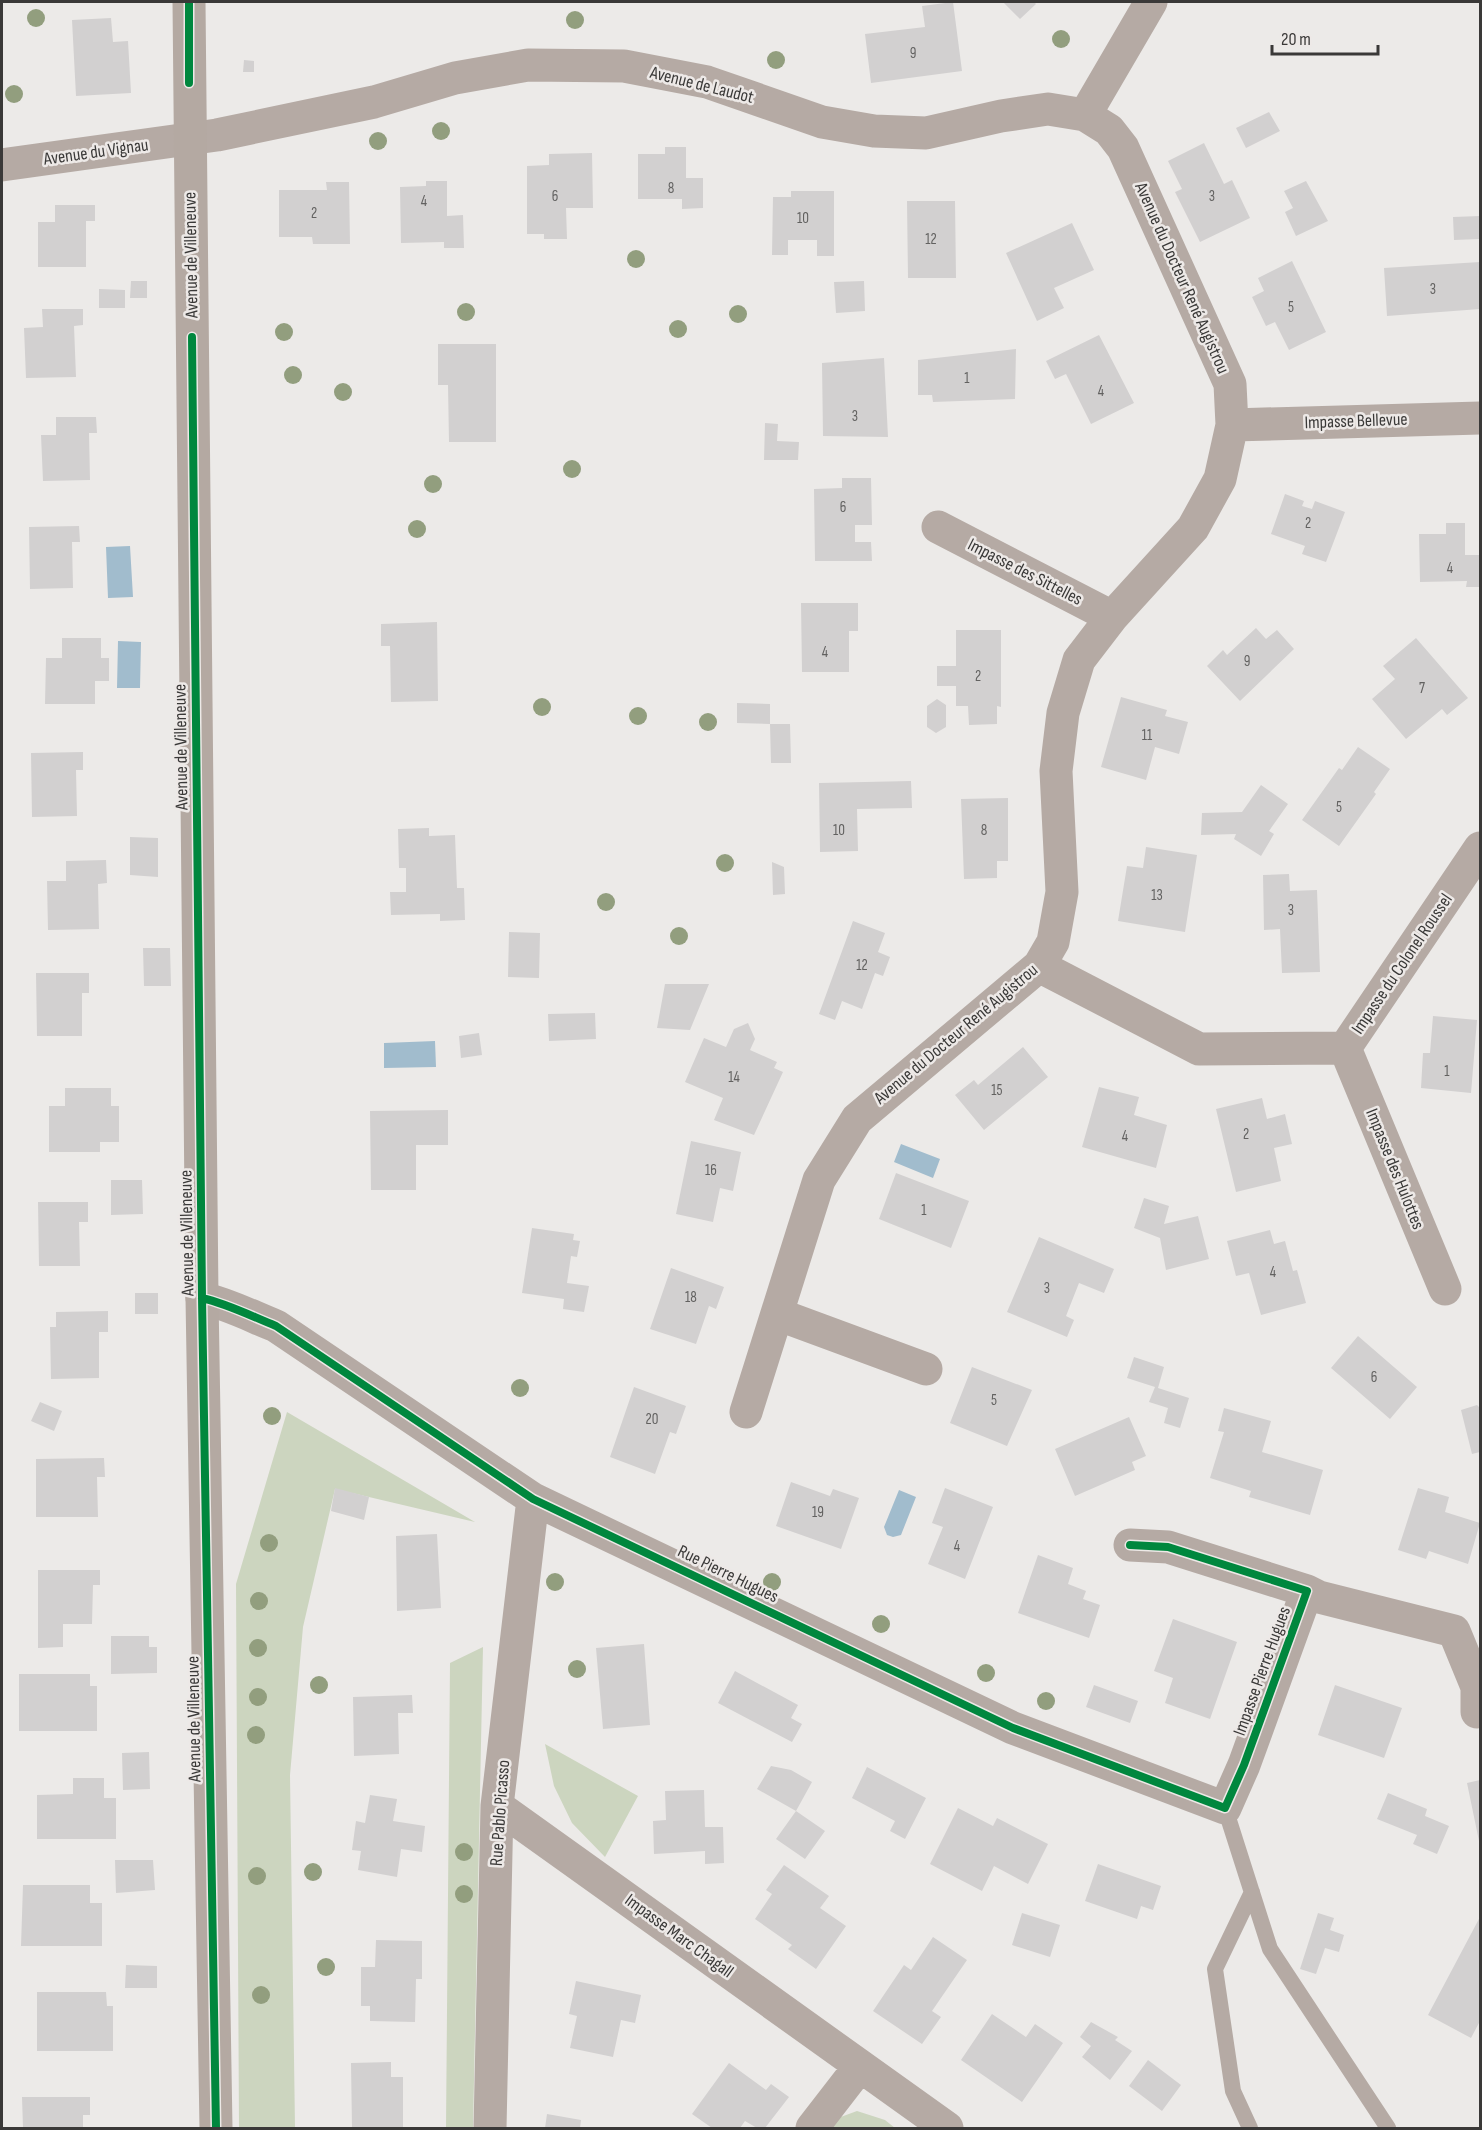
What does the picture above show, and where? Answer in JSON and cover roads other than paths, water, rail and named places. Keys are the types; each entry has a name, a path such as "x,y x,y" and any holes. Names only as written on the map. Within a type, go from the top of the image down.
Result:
{"main road":[{"name":"Avenue de Villeneuve","path":"189,2 202,1298 216,2128"}],"street":[{"path":"1085,115 1151,2"},
{"name":"Avenue de Laudot","path":"189,138 217,135 374,102 455,78 539,65 624,66 706,82 822,122 874,131 926,133 1001,116 1048,109 1085,115"},
{"name":"Avenue du Docteur René Augistrou","path":"746,1412 819,1180 857,1119 1039,966 1053,942 1062,892 1056,771 1063,713 1079,660 1112,617 1193,528 1220,479 1232,425 1230,384 1123,148 1109,130 1085,115"},
{"name":"Avenue du Vignau","path":"2,165 189,138"},
{"name":"Impasse Bellevue","path":"1232,425 1480,418"},
{"name":"Impasse des Sittelles","path":"938,527 1112,617"},
{"name":"Impasse du Colonel Roussel","path":"1039,966 1199,1049 1345,1048 1480,848"},
{"name":"Impasse des Hulottes","path":"1345,1048 1444,1289"},
{"name":"Rue Pierre Hugues","path":"202,1298 228,1304 234,1310 276,1326 533,1499 1013,1728 1225,1808"},
{"path":"777,1314 926,1369"},
{"name":"Rue Pablo Picasso","path":"490,2128 497,1806 533,1499"},
{"name":"Impasse Pierre Hugues","path":"1130,1545 1168,1547 1307,1591 1319,1597 1454,1631 1477,1687 1477,1712"},
{"name":"Impasse Pierre Hugues","path":"1225,1808 1244,1764 1307,1591"},
{"name":"Impasse Marc Chagall","path":"497,1806 947,2128"},
{"path":"812,2128 860,2066"}],"lane":[{"path":"1225,1808 1270,1949 1388,2128"},
{"path":"1250,2128 1233,2091 1215,1969 1252,1892"}],"water":[{"path":"130,546 133,597 108,598 106,547"},
{"path":"118,641 141,642 140,688 117,688"},
{"path":"435,1041 436,1067 384,1068 384,1043"},
{"path":"901,1144 940,1159 933,1178 894,1162"},
{"path":"899,1490 916,1497 901,1535 893,1537 887,1535 884,1527"}]}
